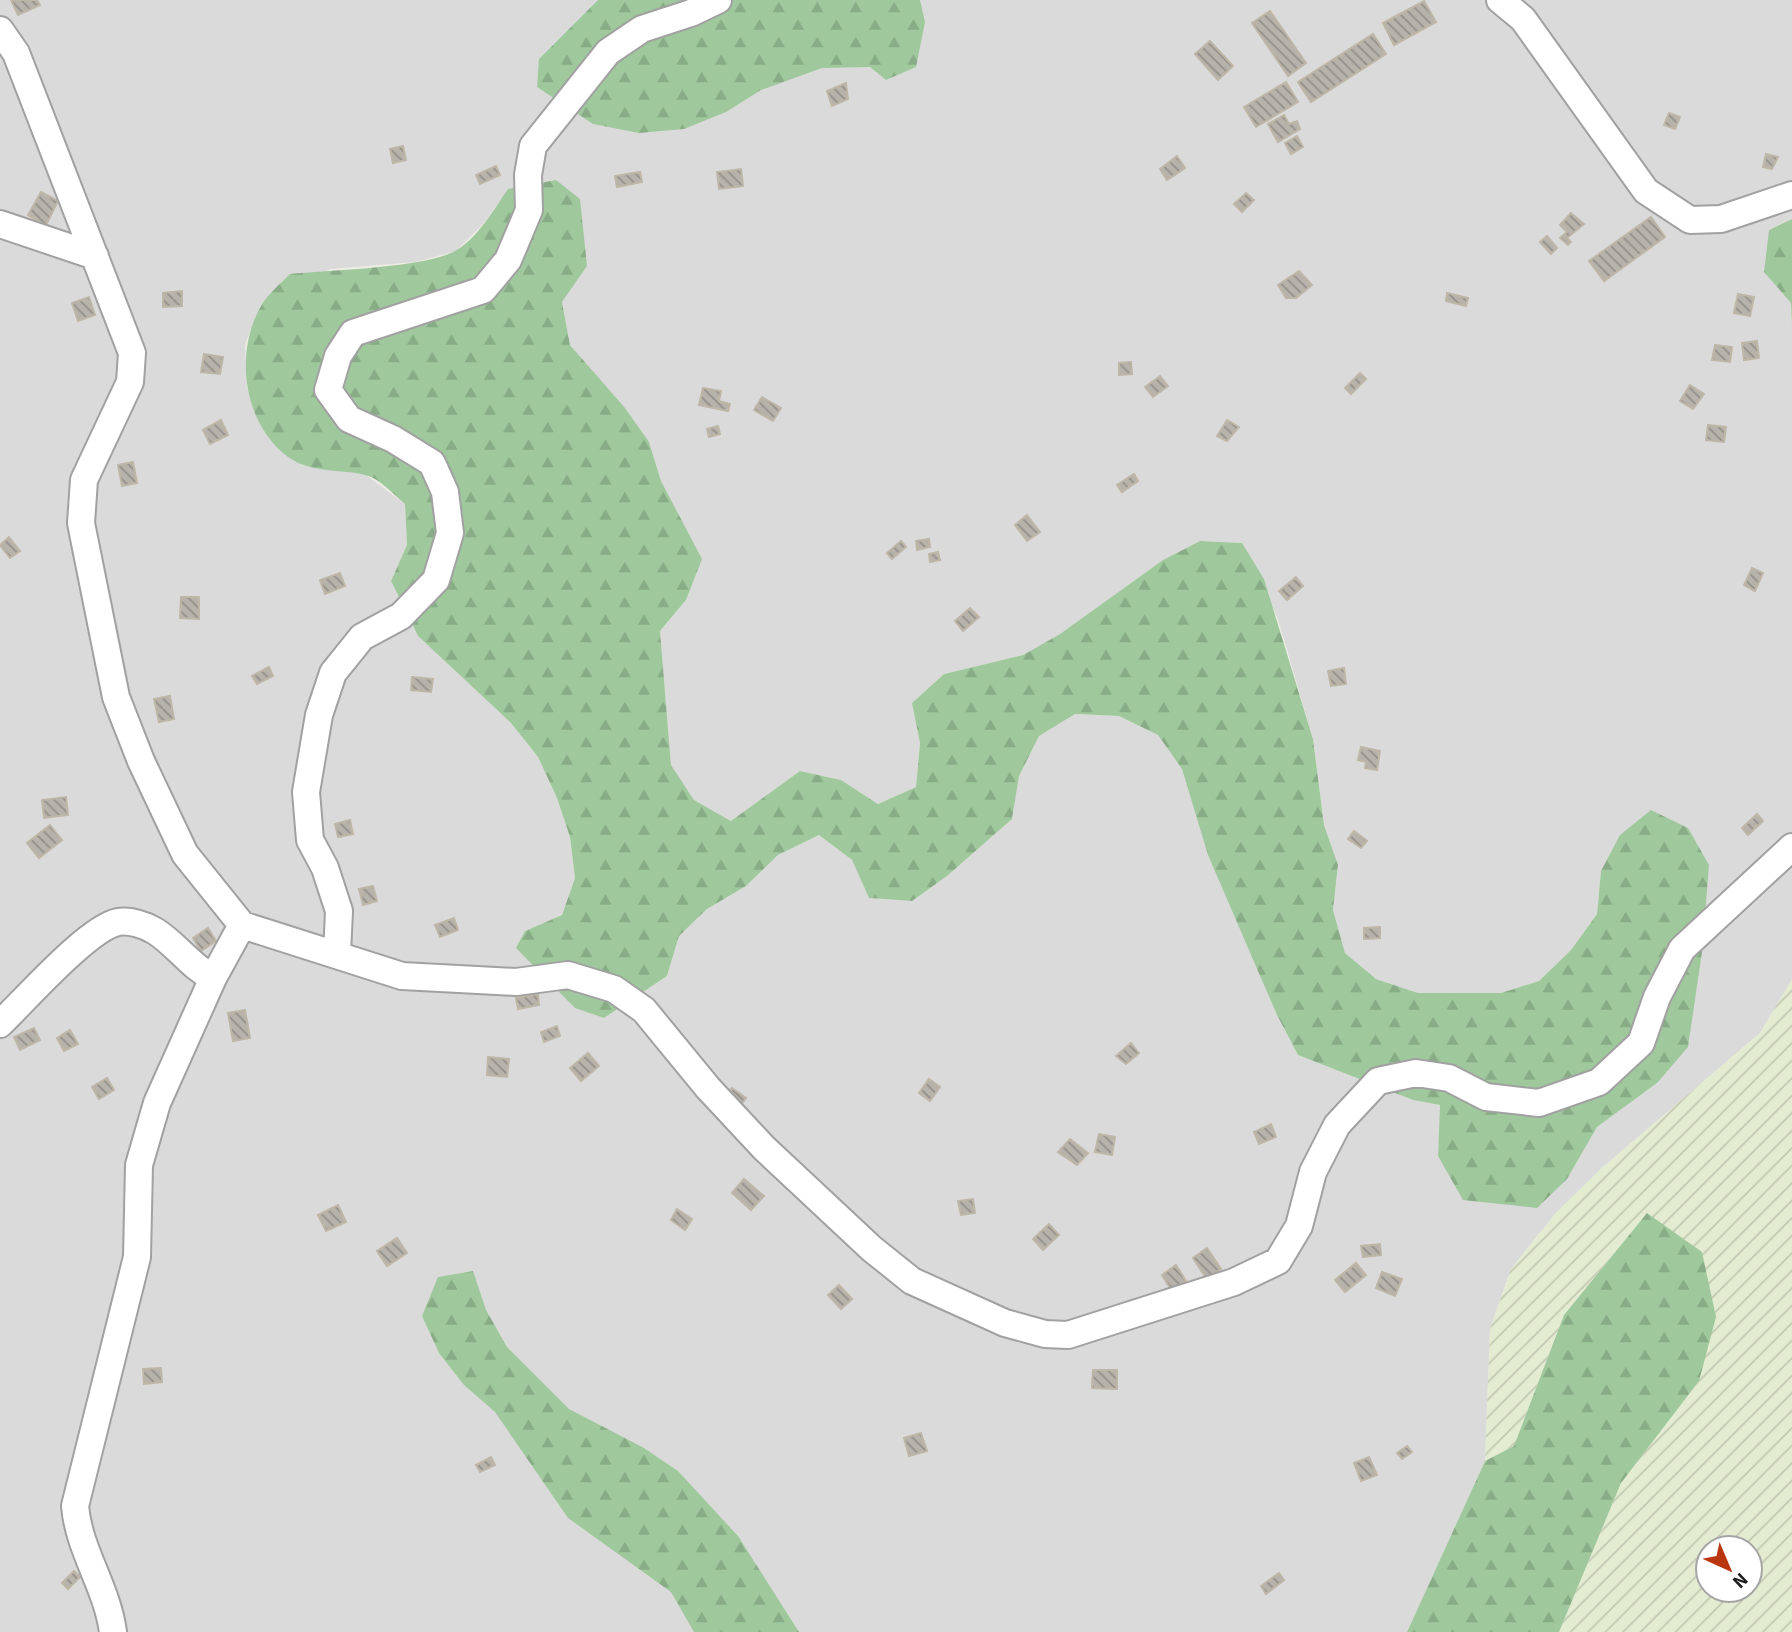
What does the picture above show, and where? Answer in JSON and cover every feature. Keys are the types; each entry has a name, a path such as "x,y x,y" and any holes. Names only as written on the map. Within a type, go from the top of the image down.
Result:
{"street":[{"path":"337,954 339,911 325,868 310,840 306,792 319,715 333,673 362,637 401,616 436,580 450,533 445,492 432,463 393,439 349,419 328,390 338,356 353,333 483,290 508,260 529,210 528,175 533,146 582,83 608,52 642,29 691,13 718,0"},
{"path":"1500,0 1523,19 1646,191 1690,220 1721,219 1762,208 1792,195"},
{"path":"0,30 16,53 132,354 130,382 84,480 81,523 116,697 141,761 185,853 242,925 402,976 516,982 568,975 614,989 644,1010 708,1088 764,1148 872,1249 912,1281 1004,1323 1045,1334 1068,1335 1234,1282 1279,1261 1299,1226 1313,1172 1337,1125 1378,1081 1416,1073 1449,1078 1486,1097 1539,1103 1598,1082 1642,1043 1657,997 1682,949 1792,847"},
{"path":"0,224 94,256"},
{"path":"0,1024 87,940 118,922 141,924 156,932 195,969 213,978"},
{"path":"113,1632 103,1588 78,1532 75,1506 137,1257 139,1165 157,1103 213,978 242,925"}],"shaded area":[{"path":"0,0 1792,0 1792,219 1769,230 1791,303 1792,326 1792,979 1760,1033 1603,1167 1555,1214 1511,1269 1490,1329 1485,1461 1407,1632 0,1632","holes":["508,189 562,302 570,345 649,442 661,481 701,559 686,600 660,631 671,765 694,800 731,821 800,771 841,780 878,804 916,787 920,743 912,703 944,674 1023,655 1060,634 1163,560 1200,541 1242,543 1278,619 1313,739 1324,825 1338,865 1333,910 1345,953 1376,979 1418,993 1501,993 1539,981 1571,950 1597,914 1601,871 1657,1083 1597,1127 1567,1179 1438,1156 1441,1105 1413,1100 1298,1055 1277,1015 1226,894 1182,769 1158,735 1119,716 1074,714 1039,736 1019,775 1012,819 947,876 912,901 869,898 852,860 819,835 778,855 746,886 707,909 679,936 667,976 604,1018 525,931 562,915 575,878 570,837 557,798 538,757 511,723 418,636 391,581 407,545 405,504 247,387 245,344 261,305 330,269 415,262 456,251 485,222"]}],"green space":[{"path":"598,0 920,0 925,22 916,67 886,80 870,67 822,68 761,90 726,112 684,129 639,133 593,124 537,87 539,59"},
{"path":"556,180 580,199 587,266 562,302 570,345 625,408 649,442 661,481 702,559 686,600 660,631 671,765 694,800 731,821 800,771 841,780 878,804 916,787 920,743 912,703 944,674 1023,655 1060,634 1163,560 1200,541 1242,543 1264,579 1313,739 1324,825 1338,865 1333,910 1345,953 1376,979 1418,993 1501,993 1539,981 1571,950 1597,914 1601,871 1620,835 1651,810 1688,828 1709,865 1702,952 1688,1047 1657,1083 1597,1127 1567,1179 1537,1208 1463,1200 1438,1156 1440,1105 1413,1100 1298,1055 1277,1015 1208,855 1182,769 1158,735 1119,716 1075,714 1039,736 1019,776 1012,819 947,876 912,901 869,898 852,860 819,835 778,855 746,886 707,909 679,936 667,976 604,1018 575,1008 516,948 525,931 562,915 575,878 570,837 557,798 538,757 511,723 418,636 391,581 407,545 405,504 371,477 319,469 288,457 273,443 261,426 247,386 246,365 253,325 261,306 290,274 400,265 441,257 471,239 508,189"},
{"path":"1792,219 1792,326 1791,303 1764,272 1769,230"},
{"path":"1792,979 1792,1632 1559,1632 1621,1483 1699,1381 1647,1213 1564,1315 1514,1446 1485,1461 1490,1329 1511,1269 1555,1214 1603,1167 1760,1033"},
{"path":"1647,1213 1702,1252 1716,1317 1699,1381 1621,1483 1559,1632 1407,1632 1485,1461 1514,1446 1564,1315"},
{"path":"473,1271 486,1310 507,1347 569,1409 644,1448 678,1471 738,1536 799,1632 694,1632 671,1592 568,1518 495,1412 464,1385 439,1353 422,1316 438,1277"}],"building":[{"path":"11,0 37,0 40,5 18,15"},
{"path":"1424,1 1436,22 1394,45 1383,23"},
{"path":"1270,11 1306,63 1288,76 1252,23"},
{"path":"1373,34 1386,54 1311,102 1298,82"},
{"path":"1210,41 1233,66 1218,80 1195,54"},
{"path":"1286,82 1298,102 1256,127 1244,107"},
{"path":"846,83 848,99 832,106 827,91"},
{"path":"1669,113 1680,117 1675,129 1664,125"},
{"path":"1284,115 1289,124 1297,121 1300,129 1278,142 1268,124"},
{"path":"1297,136 1303,147 1291,154 1285,143"},
{"path":"403,146 406,160 393,163 390,149"},
{"path":"1766,154 1778,157 1772,169 1763,167"},
{"path":"1177,156 1185,168 1167,180 1160,169"},
{"path":"496,166 500,175 480,184 476,175"},
{"path":"741,169 743,186 719,189 717,172"},
{"path":"640,172 642,182 617,187 615,176"},
{"path":"41,192 58,201 46,225 28,215"},
{"path":"1246,193 1254,200 1242,212 1234,204"},
{"path":"1571,213 1584,224 1567,238 1571,242 1568,245 1560,238 1567,232 1560,225"},
{"path":"1651,217 1665,237 1604,281 1589,261"},
{"path":"1547,236 1557,248 1551,254 1540,242"},
{"path":"1299,271 1312,285 1296,298 1286,298 1278,285"},
{"path":"182,291 182,306 163,307 163,293"},
{"path":"1447,293 1468,298 1466,306 1446,301"},
{"path":"1738,294 1754,297 1750,316 1734,313"},
{"path":"89,297 95,315 78,321 72,303"},
{"path":"1757,341 1759,358 1744,360 1742,343"},
{"path":"1715,345 1732,347 1730,362 1712,360"},
{"path":"204,354 223,357 220,374 201,372"},
{"path":"1131,362 1132,374 1119,375 1119,363"},
{"path":"1360,373 1366,379 1351,394 1345,388"},
{"path":"1160,376 1168,386 1153,397 1145,387"},
{"path":"1690,385 1704,394 1693,409 1680,401"},
{"path":"703,388 721,391 719,401 730,404 728,411 699,405"},
{"path":"762,397 781,408 773,421 754,410"},
{"path":"221,420 228,435 210,444 203,430"},
{"path":"1227,420 1239,427 1227,441 1217,436"},
{"path":"1708,425 1726,427 1724,442 1706,440"},
{"path":"718,426 720,434 709,437 707,429"},
{"path":"133,462 137,483 122,486 118,465"},
{"path":"1134,474 1138,481 1122,492 1117,485"},
{"path":"1027,515 1040,532 1027,541 1015,525"},
{"path":"9,537 20,551 10,558 0,545"},
{"path":"929,539 930,547 917,550 916,541"},
{"path":"901,541 906,547 892,559 887,553"},
{"path":"938,552 940,560 930,562 929,554"},
{"path":"1752,568 1763,573 1755,591 1744,585"},
{"path":"340,573 345,586 325,594 320,580"},
{"path":"1296,577 1303,586 1287,600 1279,591"},
{"path":"181,597 199,597 199,619 180,618"},
{"path":"970,608 979,617 963,631 955,621"},
{"path":"269,667 273,676 257,684 252,676"},
{"path":"1344,668 1346,684 1331,686 1328,671"},
{"path":"412,677 433,679 431,692 411,690"},
{"path":"170,696 174,719 159,722 154,699"},
{"path":"1361,747 1380,751 1377,770 1365,768 1366,762 1358,760"},
{"path":"66,797 68,815 44,818 42,800"},
{"path":"1757,814 1763,821 1748,835 1742,828"},
{"path":"350,820 353,834 338,837 335,824"},
{"path":"50,825 62,840 39,858 27,843"},
{"path":"1354,831 1367,841 1361,848 1348,839"},
{"path":"373,886 377,901 363,905 359,889"},
{"path":"454,918 458,930 440,937 435,925"},
{"path":"1380,927 1380,938 1364,939 1364,928"},
{"path":"208,928 216,941 201,951 193,938"},
{"path":"538,994 539,1005 518,1009 516,998"},
{"path":"245,1010 250,1038 233,1041 228,1013"},
{"path":"557,1026 560,1036 544,1042 541,1032"},
{"path":"34,1028 40,1040 20,1050 14,1037"},
{"path":"70,1030 78,1044 64,1051 57,1038"},
{"path":"1131,1043 1139,1053 1126,1064 1116,1056"},
{"path":"588,1053 599,1066 581,1081 570,1068"},
{"path":"488,1057 509,1059 507,1077 487,1075"},
{"path":"107,1078 114,1090 99,1099 92,1087"},
{"path":"929,1079 940,1087 930,1101 919,1093"},
{"path":"732,1088 746,1098 738,1109 724,1099"},
{"path":"1271,1124 1276,1137 1259,1144 1254,1132"},
{"path":"1099,1134 1115,1137 1112,1155 1095,1152"},
{"path":"1070,1139 1088,1153 1077,1165 1058,1152"},
{"path":"744,1179 764,1196 751,1210 732,1193"},
{"path":"973,1199 975,1213 961,1215 958,1201"},
{"path":"338,1205 346,1222 326,1231 318,1215"},
{"path":"677,1209 692,1219 685,1230 671,1220"},
{"path":"1049,1224 1059,1235 1043,1250 1033,1239"},
{"path":"397,1238 407,1253 387,1266 377,1251"},
{"path":"1380,1244 1381,1255 1363,1257 1361,1246"},
{"path":"1207,1248 1221,1269 1206,1278 1193,1258"},
{"path":"1356,1263 1366,1275 1345,1292 1335,1280"},
{"path":"1176,1265 1186,1281 1171,1290 1162,1275"},
{"path":"1382,1272 1402,1279 1395,1296 1376,1288"},
{"path":"839,1285 852,1299 841,1309 828,1295"},
{"path":"161,1368 162,1382 144,1384 143,1369"},
{"path":"1093,1370 1117,1370 1117,1389 1092,1388"},
{"path":"921,1433 927,1451 909,1456 904,1438"},
{"path":"1407,1446 1412,1452 1402,1459 1397,1453"},
{"path":"491,1457 495,1465 480,1472 476,1465"},
{"path":"1369,1457 1377,1475 1361,1481 1354,1463"},
{"path":"74,1571 80,1577 68,1589 62,1583"},
{"path":"1279,1573 1284,1580 1266,1594 1261,1586"}]}
